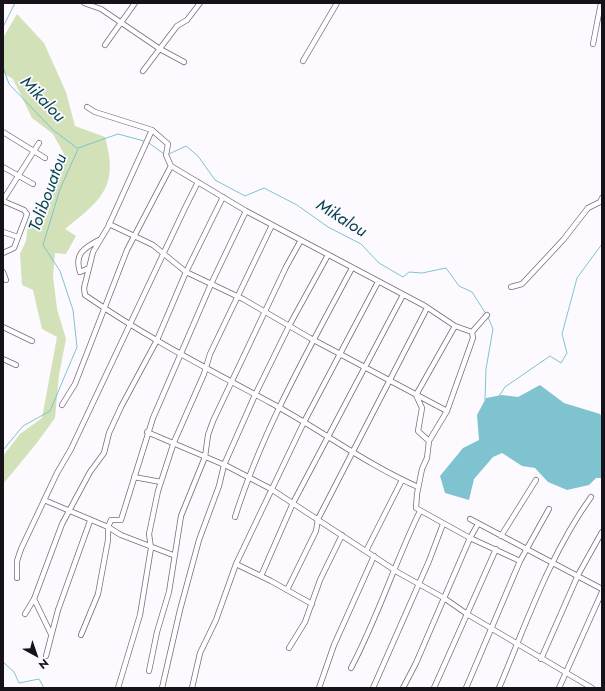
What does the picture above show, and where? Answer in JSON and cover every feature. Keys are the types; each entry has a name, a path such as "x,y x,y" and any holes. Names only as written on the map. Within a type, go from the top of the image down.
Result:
{"street":[{"path":"84,3 101,9 160,49 184,62"},
{"path":"104,45 135,3"},
{"path":"143,70 177,26 187,20 200,3"},
{"path":"303,61 337,3"},
{"path":"593,44 601,3"},
{"path":"87,107 95,112 152,130 168,144 166,155 171,166 246,211 427,308 455,326 472,332"},
{"path":"152,130 109,224 93,252 84,288 85,295 130,325 280,408 402,480 418,487"},
{"path":"3,132 45,158"},
{"path":"3,253 14,248 27,212 3,200 39,143"},
{"path":"62,405 75,384 104,308 134,236 171,166"},
{"path":"3,167 33,184"},
{"path":"17,578 19,556 44,500 71,449 198,182"},
{"path":"25,614 34,599 47,563 69,512 90,472 101,458 109,433 121,407 157,340 186,272 223,197"},
{"path":"511,287 522,284 563,240 588,208 600,202 602,198"},
{"path":"81,635 98,594 108,540 108,527 111,520 121,520 147,432 211,284 246,211"},
{"path":"109,224 164,252 186,272 238,296 313,340 340,353 447,412"},
{"path":"118,688 140,615 151,548 149,534 161,482 174,442 206,368 210,354 272,225"},
{"path":"3,232 18,237"},
{"path":"89,268 80,272 78,260 79,254 87,246 100,240"},
{"path":"149,671 157,632 169,592 181,516 205,457 208,435 231,382 301,240"},
{"path":"162,688 199,540 219,486 224,465 255,395 289,326 328,255"},
{"path":"235,517 248,477 280,408 313,340 352,268"},
{"path":"3,272 6,280"},
{"path":"192,688 200,653 216,620 236,564 304,422 378,282"},
{"path":"261,576 293,503 364,366 403,295"},
{"path":"287,590 316,531 318,519 427,308"},
{"path":"472,332 487,315"},
{"path":"416,395 455,326"},
{"path":"3,327 32,341"},
{"path":"472,332 474,338 447,412 429,441 427,458 418,487 416,508 470,538 520,561"},
{"path":"3,359 16,365"},
{"path":"416,395 422,408 418,431 429,441"},
{"path":"147,432 174,442 176,446 224,465 271,489 395,570 444,598 467,614 566,673 585,686 592,688"},
{"path":"134,477 161,482"},
{"path":"366,550 402,480"},
{"path":"502,536 536,480"},
{"path":"499,688 552,562 576,518 591,497"},
{"path":"44,500 90,521 108,527 121,536 174,555"},
{"path":"466,688 493,629 520,561 549,509"},
{"path":"351,668 363,646 407,538 420,511"},
{"path":"470,519 602,589"},
{"path":"46,656 50,634 90,521"},
{"path":"373,688 419,584 443,524"},
{"path":"403,688 470,538 478,524"},
{"path":"542,659 578,575 602,532"},
{"path":"289,648 305,622 320,580 342,535"},
{"path":"434,688 496,549"},
{"path":"319,688 328,667 334,645 374,556"},
{"path":"236,564 312,604"},
{"path":"559,688 602,592"},
{"path":"34,599 50,634"}],"green space":[{"path":"17,14 44,43 66,92 75,126 105,137 109,154 110,168 108,180 98,200 65,229 76,236 66,254 55,253 53,276 57,309 66,339 59,375 55,418 3,484 3,456 20,434 42,418 57,337 42,329 33,290 22,285 20,254 26,241 28,225 42,211 60,173 64,154 53,134 32,118 13,79 3,73 3,38"}],"water":[{"path":"540,385 564,403 600,414 602,417 602,478 596,478 589,485 567,490 548,482 535,468 522,466 502,453 493,457 474,479 469,500 445,493 440,476 463,448 479,440 477,415 486,398 502,395 518,397"}],"waterway":[{"name":"Mikalou","path":"3,27 15,3"},
{"name":"Mikalou","path":"3,67 9,84 53,130 77,148"},
{"name":"Mikalou","path":"78,148 118,134 144,141"},
{"name":"Mikalou","path":"149,143 164,154"},
{"name":"Mikalou","path":"169,154 186,146 198,156 215,180 245,196 264,188 297,205 328,227 361,244 379,263 403,277 409,272 422,273 446,268 459,286 472,292 486,314"},
{"name":"Tolibouatou","path":"3,450 23,426 50,411 77,347 73,310 60,271 43,245 60,189 78,149"},
{"path":"499,396 505,387 550,356 561,363 567,353 562,334 577,278 602,244"},
{"name":"Mikalou","path":"485,400 486,369 493,329 488,317"},
{"name":"Tolibouatou","path":"3,662 14,672 19,683 39,679 44,688"}]}
